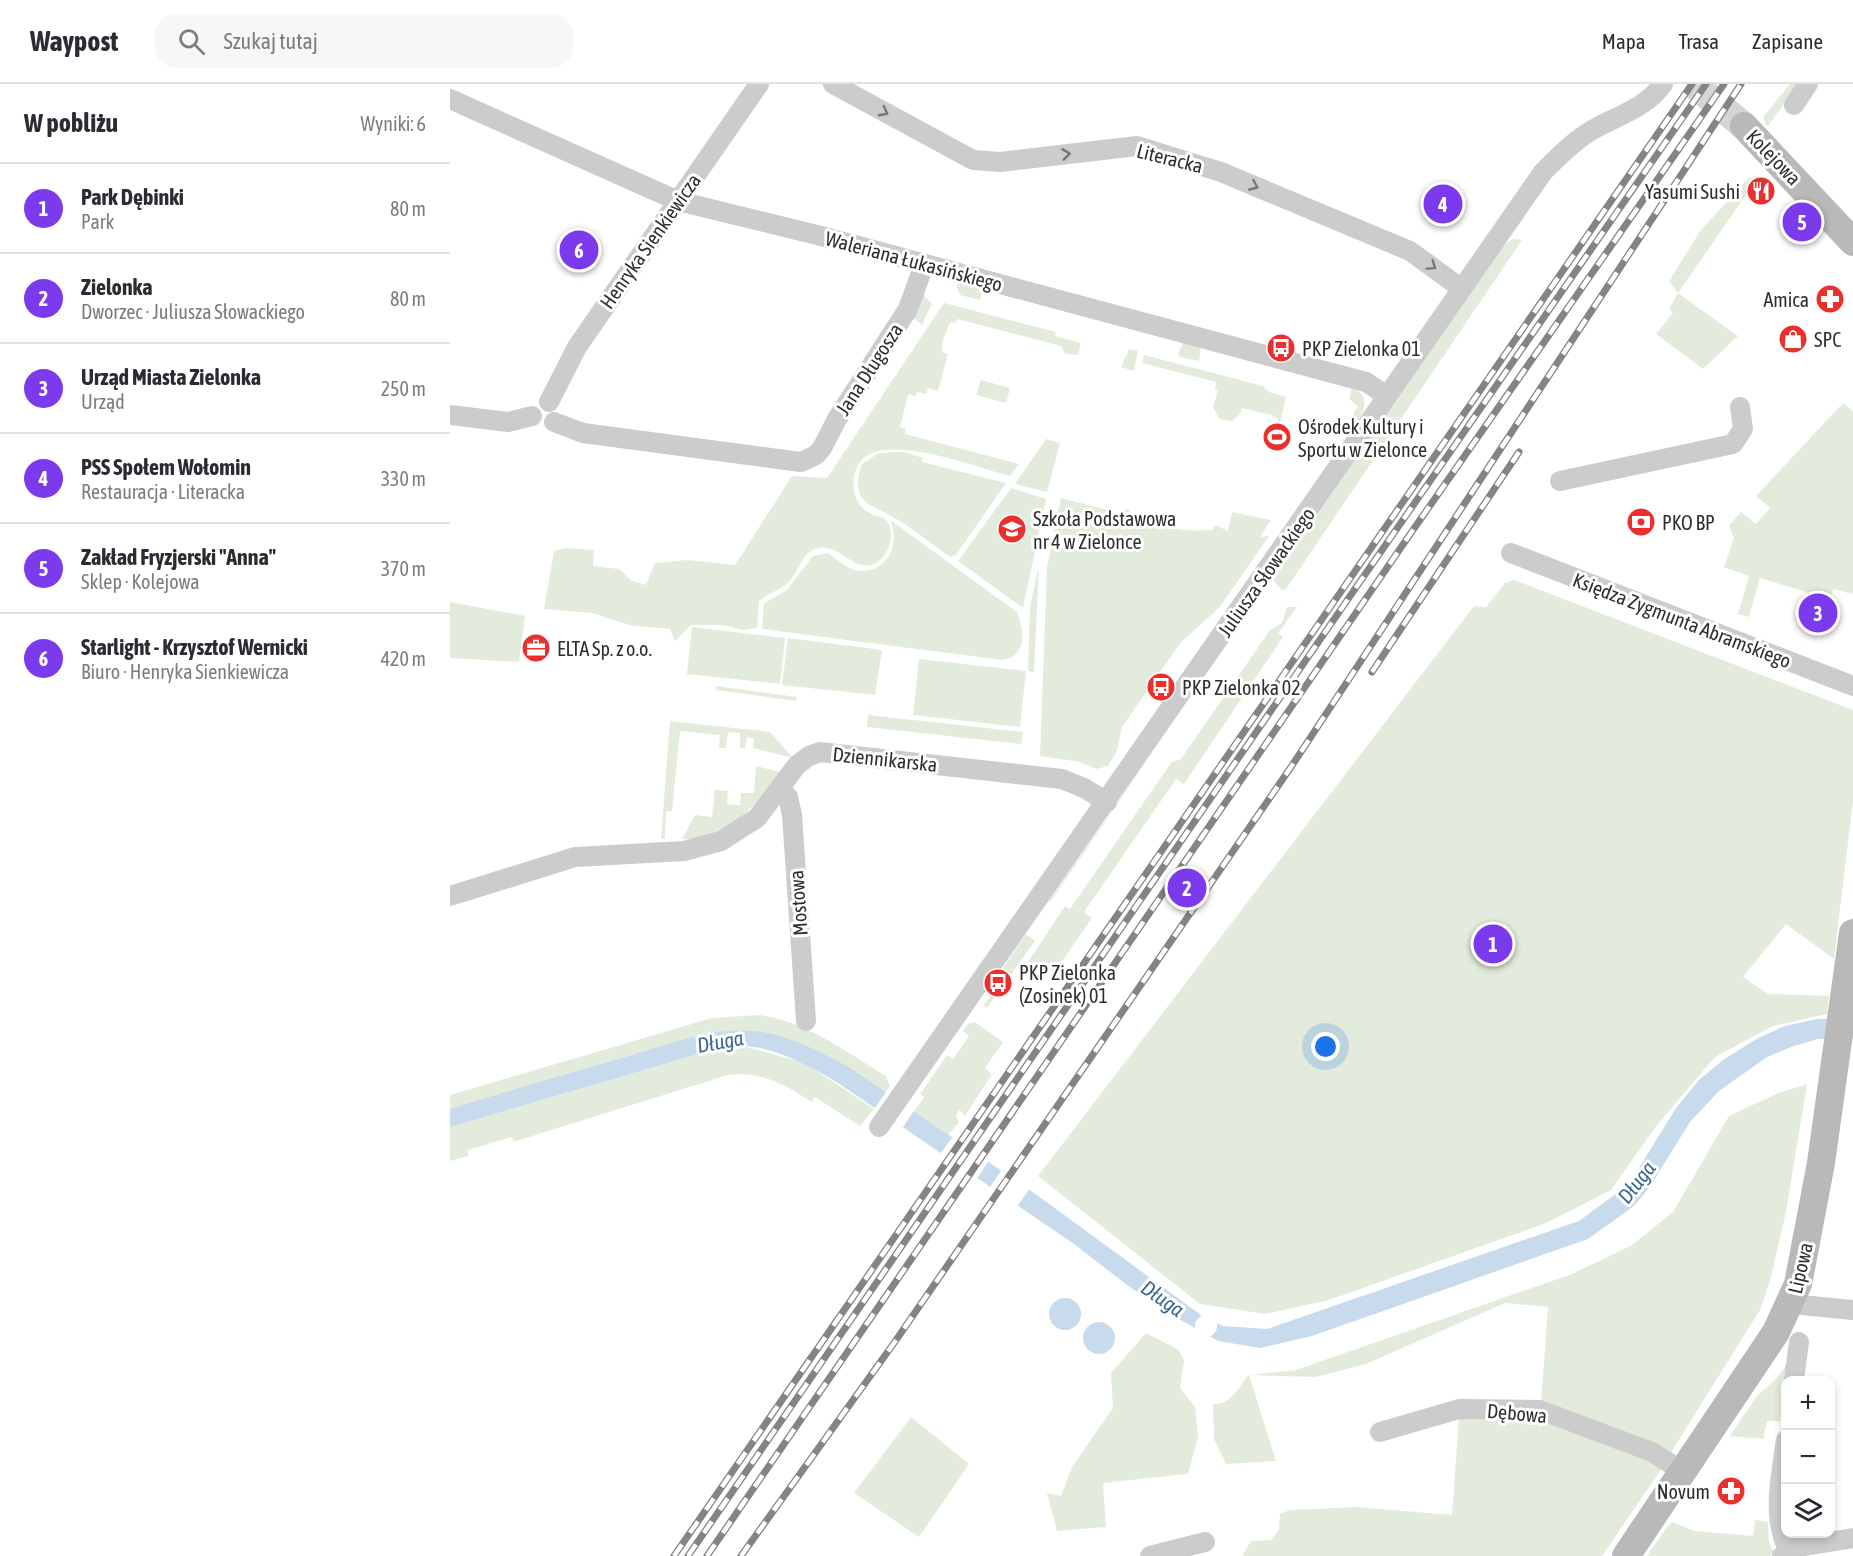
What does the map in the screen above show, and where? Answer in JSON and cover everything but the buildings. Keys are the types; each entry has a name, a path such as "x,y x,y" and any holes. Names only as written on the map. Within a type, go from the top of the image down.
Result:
{"street":[{"name":"Henryka Sienkiewicza","path":"549,402 572,354 759,84"},
{"name":"Literacka","path":"833,84 973,160 1000,162 1137,146 1221,172 1410,251 1462,289"},
{"name":"Juliusza Słowackiego","path":"879,1127 1544,172 1567,148 1590,132 1633,111 1648,100 1663,84"},
{"path":"1794,105 1808,84"},
{"name":"Waleriana Łukasińskiego","path":"453,106 678,201 1366,382 1387,396"},
{"name":"Kolejowa","path":"1744,126 1853,242"},
{"name":"Jana Długosza","path":"555,422 583,433 801,462 816,455 822,448 837,419 908,309 924,265"},
{"path":"549,402 557,411 555,422 543,427 536,423 532,416 536,404 549,402"},
{"path":"1560,481 1733,444 1743,429 1740,407"},
{"path":"450,415 508,422 532,416"},
{"name":"Księdza Zygmunta Abramskiego","path":"1511,553 1853,686"},
{"name":"Dziennikarska","path":"450,896 575,857 684,850 711,845 748,826 764,811 803,760 814,754 826,752 1062,779 1084,788 1107,802"},
{"name":"Mostowa","path":"780,789 788,797 792,815 806,1021"},
{"name":"Lipowa","path":"1626,1556 1776,1332 1791,1304 1798,1284 1821,1163 1853,933"},
{"path":"1791,1304 1853,1310"},
{"path":"1795,1376 1799,1342"},
{"name":"Dębowa","path":"1380,1432 1459,1409 1539,1410 1652,1452 1682,1471"},
{"path":"1782,1484 1780,1517 1786,1553 1853,1538"},
{"path":"1150,1556 1205,1542"}],"green space":[{"path":"1790,84 1798,84 1768,126 1766,125 1763,117"},
{"path":"1749,178 1757,179 1678,293 1669,281 1701,230"},
{"path":"1513,239 1522,240 1286,589 1282,590 1274,581 1275,576 1502,246"},
{"path":"958,281 979,287 982,292 980,300 960,295 957,288"},
{"path":"1678,293 1738,336 1703,369 1656,334 1673,313 1669,309"},
{"path":"923,295 932,303 922,325 912,317"},
{"path":"944,303 1056,332 1055,336 1081,343 1078,355 1065,354 1061,346 957,319 956,323 950,322 943,340 942,352 948,354 938,391 928,388 926,394 917,392 916,396 908,395 900,427 906,429 905,434 1019,464 1010,476 933,454 891,450 874,452 862,460 858,466 854,488 862,507 888,522 891,538 886,553 875,564 866,566 826,548 813,550 805,556 789,582 759,601 757,628 743,630 722,625 691,625 675,641 670,629 629,625 592,613 544,609 554,551 566,548 594,550 593,566 619,569 632,581 646,585 655,563 687,560 735,565 792,476 827,478"},
{"path":"1183,342 1201,347 1199,361 1178,355"},
{"path":"1129,349 1138,351 1134,371 1121,367"},
{"path":"1144,355 1263,386 1269,392 1286,397 1280,423 1275,416 1242,408 1240,414 1232,421 1220,419 1213,407 1218,391 1215,390 1216,382 1142,363"},
{"path":"981,380 1010,388 1006,403 976,395"},
{"path":"1352,387 1361,393 1364,402 1363,411 1358,420 1352,416 1358,406 1349,399"},
{"path":"1843,403 1853,411 1853,594 1833,589 1830,599 1760,578 1749,617 1738,614 1749,576 1724,567 1734,538 1729,526 1741,512 1756,524 1770,508 1756,496"},
{"path":"1046,439 1060,443 1047,492 1015,484"},
{"path":"905,452 923,458 922,462 1006,483 956,555 950,557 900,521 866,502 861,496 858,488 862,464 879,453"},
{"path":"1011,488 1046,499 1023,608 958,561"},
{"path":"1061,498 1123,514 1126,509 1146,520 1178,529 1213,530 1215,525 1228,531 1232,512 1271,520 1260,537 1269,536 1219,608 1181,642 1122,727 1117,751 1108,766 1096,769 1080,762 1040,756 1047,567"},
{"path":"890,520 1017,612 1022,627 1022,642 1016,654 1002,660 762,629 764,603 786,591 813,556 828,553 852,569 866,571 883,563 888,557 894,539"},
{"path":"1039,566 1034,672 1028,671 1030,606"},
{"path":"1514,580 1853,710 1853,801 1834,959 1786,924 1743,977 1768,994 1829,996 1827,1014 1773,1026 1715,1057 1657,1125 1611,1190 1544,1224 1329,1300 1265,1314 1200,1304 1038,1176 1474,606 1486,607 1505,583"},
{"path":"450,602 525,616 519,662 450,658"},
{"path":"1287,607 1297,607 1278,633 1283,637 1184,784 1176,779 1084,912 1092,918 1054,973 1035,961 1022,980 1018,977 1065,906 1070,909 1171,763 1181,759 1270,630 1282,623"},
{"path":"692,627 785,638 780,684 687,674"},
{"path":"788,638 882,650 875,695 782,685"},
{"path":"919,659 1026,671 1020,727 913,715"},
{"path":"716,686 797,697 796,701 716,690"},
{"path":"868,715 1023,732 1021,744 867,727"},
{"path":"670,721 770,732 793,758 753,748 754,738 747,737 745,748 740,748 740,733 728,732 726,748 719,748 720,735 680,731 672,811 666,811 665,839 661,839"},
{"path":"1160,742 1051,901 1049,901"},
{"path":"756,766 779,772 750,808 726,827 713,833 698,838 682,839 695,815 712,817 715,790 728,791 727,804 740,805 741,793 754,793"},
{"path":"1026,934 1035,941 987,1008 983,1006 1008,972 1003,968"},
{"path":"759,1015 793,1024 825,1039 886,1076 890,1086 885,1093 840,1064 796,1042 750,1032 724,1032 696,1036 450,1109 450,1095 712,1018"},
{"path":"975,1022 1003,1042 985,1068 992,1074 965,1116 959,1109 956,1117 959,1122 948,1135 914,1112 924,1097 920,1094 947,1055 953,1059 969,1036 963,1031 968,1024"},
{"path":"743,1046 805,1063 874,1109 860,1126 815,1097 811,1102 772,1080 751,1075 728,1075 513,1142 512,1137 468,1150 468,1156 450,1161 450,1127 702,1053"},
{"path":"1807,1084 1786,1212 1770,1281 1760,1310 1670,1454 1607,1425 1541,1403 1548,1307 1505,1303 1366,1364 1316,1377 1249,1375 1276,1461 1226,1464 1214,1439 1213,1404 1230,1399 1248,1375 1296,1370 1572,1274 1632,1245 1673,1212 1729,1116 1776,1094"},
{"path":"1146,1333 1179,1350 1184,1361 1180,1388 1195,1407 1198,1437 1188,1474 1103,1483 1106,1527 1057,1531 1047,1493 1061,1496 1072,1467 1113,1408 1111,1373"},
{"path":"1788,1363 1786,1376 1781,1376 1780,1421 1767,1421 1763,1439 1730,1436 1757,1396 1774,1381"},
{"path":"911,1417 969,1464 919,1537 854,1493"},
{"path":"1459,1418 1539,1419 1652,1461 1662,1468 1602,1556 1242,1556 1251,1541 1271,1540 1279,1530 1280,1514 1290,1510 1356,1507 1452,1515"},
{"path":"1755,1520 1768,1522 1769,1543 1774,1552 1770,1556 1647,1556 1673,1522 1694,1531 1753,1536"}],"water":[{"name":"Długa","path":"1853,1018 1853,1039 1818,1039 1794,1046 1767,1057 1719,1091 1690,1122 1649,1188 1634,1206 1588,1239 1312,1336 1260,1348 1218,1341 1177,1318 1131,1288 1074,1244 838,1083 805,1065 768,1050 738,1046 717,1049 450,1127 450,1109 673,1042 705,1034 738,1030 766,1033 802,1044 847,1066 1037,1195 1205,1318 1223,1326 1267,1329 1579,1221 1629,1184 1676,1108 1699,1080 1723,1060 1758,1038 1785,1026 1817,1019"},
{"path":"1065,1298 1076,1303 1081,1314 1076,1325 1065,1330 1054,1325 1049,1314 1054,1303"},
{"path":"1099,1322 1110,1327 1115,1338 1110,1349 1099,1354 1088,1349 1083,1338 1088,1327"}],"pier":[{"path":"887,1091 915,1109 901,1130 872,1112"},
{"path":"954,1135 990,1159 975,1181 939,1156"},
{"path":"1003,1168 1031,1187 1015,1209 988,1190"},
{"path":"1206,1315 1214,1318 1217,1326 1214,1334 1206,1337 1198,1334 1195,1326 1198,1318"}],"tunnel":[{"path":"1693,84 1744,126"}],"railway":[{"path":"674,1556 1692,84"},
{"path":"688,1556 1706,84"},
{"path":"707,1556 1413,530 1724,84"},
{"path":"741,1556 894,1343 1291,767 1741,84"},
{"path":"1372,672 1519,452"}],"place":[{"name":"Yasumi Sushi","path":"1761,191"},
{"name":"PSS Społem Wołomin","path":"1443,204"},
{"name":"Zakład Fryzjerski \"Anna\"","path":"1802,222"},
{"name":"Starlight - Krzysztof Wernicki","path":"579,250"},
{"name":"Amica","path":"1830,299"},
{"name":"SPC","path":"1793,339"},
{"name":"PKP Zielonka 01","path":"1281,348"},
{"name":"Ośrodek Kultury i Sportu w Zielonce","path":"1277,437"},
{"name":"PKO BP","path":"1641,522"},
{"name":"Szkoła Podstawowa nr 4 w Zielonce","path":"1012,529"},
{"name":"Urząd Miasta Zielonka","path":"1818,613"},
{"name":"ELTA Sp. z o.o.","path":"536,648"},
{"name":"PKP Zielonka 02","path":"1161,687"},
{"name":"Zielonka","path":"1187,888"},
{"name":"Park Dębinki","path":"1493,944"},
{"name":"PKP Zielonka (Zosinek) 01","path":"998,983"},
{"name":"Novum","path":"1731,1491"}]}
